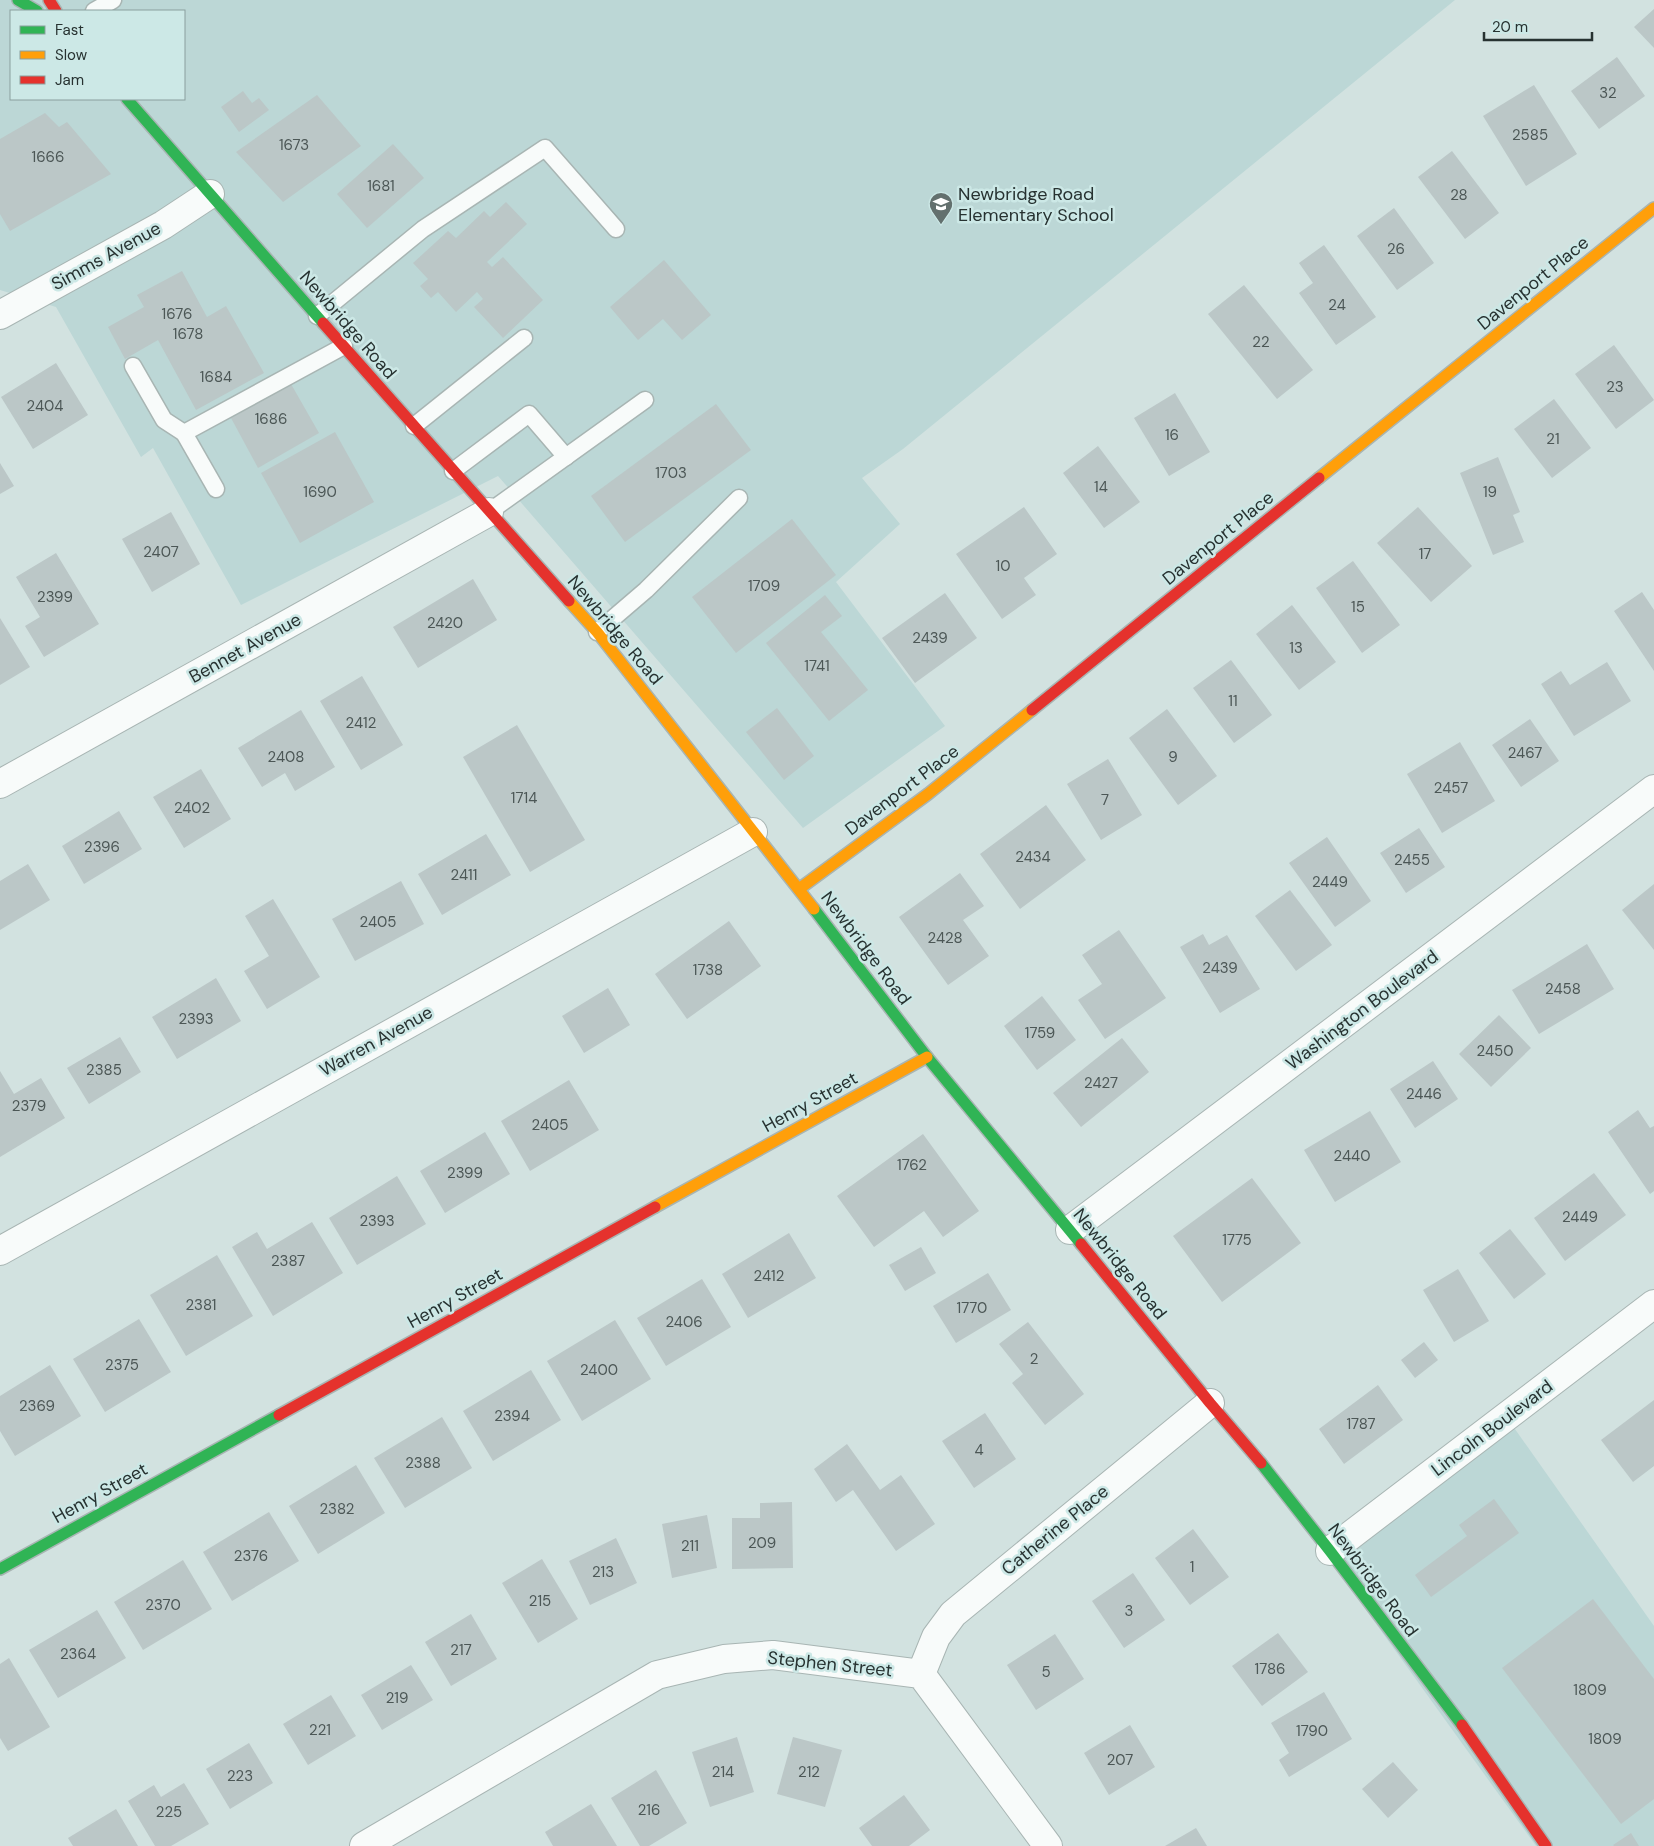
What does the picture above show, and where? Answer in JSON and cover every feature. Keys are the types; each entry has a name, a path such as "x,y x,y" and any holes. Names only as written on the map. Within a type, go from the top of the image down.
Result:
{"main road":[{"path":"18,0 35,10"},
{"name":"Newbridge Road","path":"128,100 453,471 597,632 799,889 927,1057 1252,1453 1330,1551 1482,1752 1546,1846"},
{"name":"Davenport Place","path":"799,889 928,794 1654,208"},
{"name":"Henry Street","path":"0,1569 927,1057"}],"street":[{"name":"Simms Avenue","path":"0,315 163,225 210,194"},
{"name":"Bennet Avenue","path":"0,784 490,512"},
{"name":"Washington Boulevard","path":"1070,1230 1654,789"},
{"name":"Warren Avenue","path":"0,1250 753,832"},
{"name":"Lincoln Boulevard","path":"1330,1551 1654,1304"},
{"name":"Catherine Place","path":"921,1674 936,1637 953,1614 1210,1403"},
{"name":"Stephen Street","path":"364,1846 657,1675 724,1659 773,1655 921,1674"},
{"path":"921,1674 1048,1846"}],"lane":[{"path":"96,10 113,0"},
{"path":"317,316 423,229 545,148 616,229"},
{"path":"414,426 524,338"},
{"path":"184,433 344,346"},
{"path":"133,366 164,420 184,433 216,489"},
{"path":"490,512 645,400"},
{"path":"453,471 529,414 566,457"},
{"path":"597,632 646,590 738,498"}],"shaded area":[{"path":"0,0 1455,0 903,449 862,478 900,524 836,582 945,726 803,828 498,476 241,605 153,448 141,457 56,307 0,290"},
{"path":"1510,1422 1654,1626 1654,1846 1536,1846 1330,1560"}],"building":[{"path":"1654,9 1654,48 1634,27"},
{"path":"1617,57 1645,96 1599,129 1571,91"},
{"path":"1534,85 1577,154 1526,186 1483,116"},
{"path":"243,91 252,103 259,98 269,110 239,132 221,107"},
{"path":"317,95 361,146 283,202 236,152"},
{"path":"45,113 59,127 67,122 111,174 10,231 0,214 0,139"},
{"path":"393,144 424,178 367,228 337,194"},
{"path":"1452,151 1499,213 1465,239 1418,177"},
{"path":"506,202 527,224 487,262 492,267 503,257 543,300 503,338 474,307 483,299 477,292 456,312 438,292 431,298 420,286 428,279 413,263 448,231 456,238 484,211 490,217"},
{"path":"1394,208 1434,263 1397,290 1357,236"},
{"path":"1324,245 1376,317 1336,345 1299,293 1313,283 1299,263"},
{"path":"664,260 711,315 682,340 663,319 638,340 610,307"},
{"path":"182,271 207,317 226,306 264,373 196,410 158,340 125,359 108,327 144,307 137,295"},
{"path":"1244,285 1313,370 1277,399 1208,314"},
{"path":"1614,345 1654,400 1616,429 1575,374"},
{"path":"56,363 88,415 33,449 1,397"},
{"path":"291,384 319,433 258,468 231,418"},
{"path":"1175,393 1210,452 1169,476 1134,418"},
{"path":"1554,399 1591,448 1552,478 1514,429"},
{"path":"716,404 751,450 625,542 591,496"},
{"path":"335,432 374,502 300,543 261,473"},
{"path":"1098,446 1140,502 1104,528 1063,473"},
{"path":"1498,457 1520,512 1513,515 1524,542 1493,555 1460,473"},
{"path":"0,463 14,486 0,494"},
{"path":"1024,507 1057,554 1024,578 1036,595 1002,619 956,554"},
{"path":"1418,507 1472,566 1431,602 1377,543"},
{"path":"171,512 200,564 152,592 122,539"},
{"path":"792,519 836,575 736,653 692,597"},
{"path":"56,553 99,624 44,657 25,626 40,617 16,577"},
{"path":"1353,561 1400,625 1362,653 1316,588"},
{"path":"473,579 497,620 418,668 393,627"},
{"path":"1642,592 1654,610 1654,671 1614,611"},
{"path":"945,593 977,638 915,683 882,638"},
{"path":"825,595 842,616 821,632 868,690 829,721 766,643"},
{"path":"1292,605 1336,662 1299,690 1256,634"},
{"path":"0,618 30,667 0,685"},
{"path":"1231,660 1272,715 1234,743 1193,688"},
{"path":"1607,662 1631,701 1574,736 1541,684 1561,671 1570,685"},
{"path":"362,676 403,745 361,770 320,701"},
{"path":"777,708 814,756 784,780 746,732"},
{"path":"1167,709 1217,776 1178,805 1129,738"},
{"path":"301,710 335,767 295,791 285,773 262,787 238,748"},
{"path":"1530,719 1559,761 1521,787 1492,745"},
{"path":"517,725 585,840 530,872 463,757"},
{"path":"1460,742 1495,801 1442,833 1407,774"},
{"path":"1108,759 1142,815 1101,840 1067,784"},
{"path":"201,769 231,819 184,848 153,797"},
{"path":"1046,805 1086,860 1020,909 980,854"},
{"path":"119,811 142,849 84,884 62,846"},
{"path":"1419,828 1445,867 1406,893 1380,853"},
{"path":"486,834 511,875 442,915 418,874"},
{"path":"1327,837 1371,901 1335,927 1289,863"},
{"path":"28,864 50,900 0,930 0,881"},
{"path":"960,873 984,906 963,920 989,956 948,985 899,917"},
{"path":"401,881 424,924 355,961 332,919"},
{"path":"1654,884 1654,950 1622,910"},
{"path":"1290,890 1332,945 1296,971 1255,916"},
{"path":"273,899 320,977 267,1009 244,971 269,956 245,916"},
{"path":"729,921 761,966 687,1019 655,974"},
{"path":"1119,930 1166,998 1105,1039 1078,1000 1102,984 1082,955"},
{"path":"1203,934 1209,945 1227,935 1260,989 1220,1013 1180,947"},
{"path":"1587,944 1614,989 1539,1034 1512,990"},
{"path":"216,978 241,1021 177,1059 152,1017"},
{"path":"608,988 630,1025 584,1053 562,1016"},
{"path":"1042,996 1076,1040 1037,1070 1004,1026"},
{"path":"1499,1015 1531,1048 1491,1087 1459,1054"},
{"path":"120,1037 141,1072 89,1104 67,1068"},
{"path":"1122,1038 1149,1072 1081,1127 1053,1093"},
{"path":"1433,1061 1458,1099 1415,1128 1390,1089"},
{"path":"0,1071 14,1094 41,1078 65,1118 0,1157"},
{"path":"569,1080 599,1130 530,1171 501,1121"},
{"path":"1638,1110 1650,1128 1654,1126 1654,1191 1650,1194 1608,1132"},
{"path":"1370,1111 1401,1162 1335,1202 1304,1150"},
{"path":"485,1132 510,1174 445,1213 420,1171"},
{"path":"923,1134 979,1211 943,1237 924,1211 874,1247 837,1196"},
{"path":"1594,1173 1626,1215 1565,1261 1534,1218"},
{"path":"397,1176 426,1224 357,1265 329,1218"},
{"path":"1252,1178 1301,1243 1222,1302 1173,1236"},
{"path":"312,1222 343,1273 273,1316 232,1247 257,1232 267,1249"},
{"path":"1510,1229 1546,1274 1514,1299 1479,1253"},
{"path":"789,1233 816,1278 748,1318 722,1274"},
{"path":"921,1247 936,1273 905,1291 889,1265"},
{"path":"217,1255 253,1316 186,1356 150,1295"},
{"path":"1458,1269 1489,1321 1454,1342 1423,1290"},
{"path":"988,1273 1011,1310 956,1343 933,1306"},
{"path":"702,1279 731,1327 666,1366 637,1318"},
{"path":"139,1319 171,1372 105,1412 73,1359"},
{"path":"615,1320 651,1379 582,1421 547,1361"},
{"path":"1028,1322 1084,1394 1045,1425 1012,1383 1023,1374 999,1344"},
{"path":"1424,1342 1438,1360 1415,1378 1401,1360"},
{"path":"50,1365 81,1416 15,1456 0,1431 0,1396"},
{"path":"531,1370 561,1420 493,1461 463,1411"},
{"path":"1378,1385 1403,1420 1344,1464 1319,1429"},
{"path":"1654,1400 1654,1466 1633,1482 1601,1440"},
{"path":"985,1413 1016,1459 974,1488 942,1441"},
{"path":"442,1417 472,1468 405,1508 374,1458"},
{"path":"847,1444 880,1490 901,1475 935,1524 896,1551 853,1490 836,1502 814,1469"},
{"path":"356,1465 385,1513 318,1554 289,1506"},
{"path":"1494,1499 1519,1533 1431,1597 1415,1575 1467,1536 1459,1525"},
{"path":"792,1502 793,1568 732,1569 732,1518 760,1518 760,1503"},
{"path":"269,1512 299,1561 232,1601 203,1552"},
{"path":"707,1515 717,1568 672,1578 662,1524"},
{"path":"1193,1529 1229,1577 1190,1605 1155,1558"},
{"path":"616,1538 637,1583 590,1605 569,1561"},
{"path":"542,1559 578,1619 538,1643 502,1583"},
{"path":"183,1560 212,1609 143,1650 114,1602"},
{"path":"1133,1573 1165,1620 1124,1648 1092,1601"},
{"path":"1593,1599 1654,1679 1654,1799 1621,1824 1502,1668"},
{"path":"97,1610 126,1658 58,1698 29,1650"},
{"path":"471,1614 497,1659 451,1686 425,1642"},
{"path":"1278,1633 1308,1672 1262,1706 1232,1666"},
{"path":"1055,1634 1084,1679 1036,1710 1007,1665"},
{"path":"9,1658 50,1727 8,1751 0,1738 0,1664"},
{"path":"411,1665 433,1700 382,1730 361,1695"},
{"path":"1324,1692 1352,1739 1289,1777 1279,1760 1289,1753 1271,1723"},
{"path":"331,1695 356,1736 308,1765 283,1724"},
{"path":"1130,1725 1155,1767 1109,1795 1084,1753"},
{"path":"737,1737 754,1792 710,1807 692,1752"},
{"path":"793,1737 842,1750 825,1807 777,1794"},
{"path":"249,1743 273,1783 230,1809 206,1769"},
{"path":"1393,1762 1418,1790 1388,1818 1362,1789"},
{"path":"656,1770 687,1823 649,1846 640,1846 611,1798"},
{"path":"184,1783 209,1824 171,1846 155,1846 128,1801 154,1785 161,1797"},
{"path":"904,1795 930,1830 909,1846 872,1846 859,1828"},
{"path":"591,1804 617,1846 553,1846 545,1832"},
{"path":"116,1809 138,1846 73,1846 68,1838"},
{"path":"1196,1828 1207,1846 1165,1846"},
{"path":"1631,1833 1639,1846 1613,1845"}],"traffic: fast":[{"path":"18,0 35,10"},
{"path":"128,100 323,323"},
{"path":"814,909 927,1057 1081,1244"},
{"path":"0,1569 279,1415"},
{"path":"1261,1463 1462,1725"}],"traffic: slow":[{"path":"1319,478 1654,208"},
{"path":"569,601 597,632 814,909"},
{"path":"799,889 928,794 1032,710"},
{"path":"655,1207 927,1057"}],"traffic: jam":[{"path":"49,0 55,10"},
{"path":"323,323 569,601"},
{"path":"1032,710 1319,478"},
{"path":"279,1415 655,1207"},
{"path":"1081,1244 1261,1463"},
{"path":"1462,1725 1546,1846"}],"place":[{"name":"Newbridge Road Elementary School","path":"941,225"}]}
